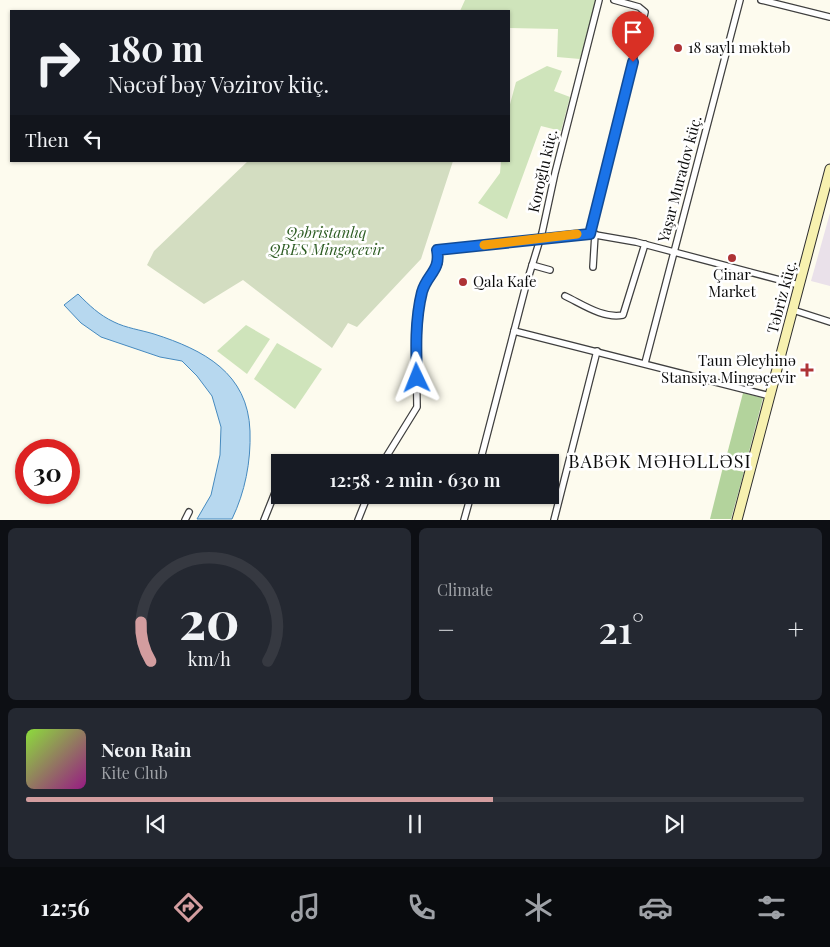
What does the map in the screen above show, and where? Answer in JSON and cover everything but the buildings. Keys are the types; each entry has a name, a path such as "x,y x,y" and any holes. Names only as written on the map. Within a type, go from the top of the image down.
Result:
{"main road":[{"name":"Təbriz küç.","path":"737,520 830,169"}],"street":[{"name":"Koroğlu küç.","path":"482,454 540,240 599,0"},
{"path":"593,267 593,234 645,12 639,7 614,0"},
{"name":"Yaşar Muradov küç.","path":"645,363 740,0"},
{"path":"761,0 830,17"},
{"path":"388,454 417,407 416,340 422,297 426,283 438,263 437,250 593,234 645,244 799,285"},
{"path":"565,296 601,313 623,315 645,244"},
{"path":"532,265 550,270"},
{"path":"793,310 830,322"},
{"path":"514,331 770,396"},
{"path":"554,520 597,351"},
{"path":"264,520 271,502"},
{"path":"358,520 364,504"},
{"path":"464,520 468,504"},
{"path":"185,520 190,512"}],"shaded area":[{"path":"830,213 830,286 811,281"}],"green space":[{"path":"465,0 596,0 580,59 557,57 558,29 510,28 510,10 460,10"},
{"path":"547,66 562,71 554,91 570,97 561,131 541,126 507,219 478,203 500,173 501,162 510,162 510,104 516,82"},
{"name":"Qəbristanlıq QRES Mingəçevir","path":"247,162 453,162 421,259 357,327 348,323 332,348 243,280 204,304 147,265 154,251"},
{"path":"246,325 270,339 247,374 217,351"},
{"path":"277,343 322,369 295,409 254,379"},
{"path":"743,393 763,398 746,463 726,458"},
{"path":"723,467 744,472 731,519 710,519"}],"water":[{"path":"78,294 95,310 123,326 172,340 206,356 232,379 241,394 247,411 250,443 244,487 232,519 197,519 211,495 220,455 221,427 212,396 197,376 182,361 160,357 101,337 81,323 64,305"}],"slow traffic":[{"path":"484,245 540,240 577,234"}],"place":[{"name":"18 saylı məktəb","path":"678,48"},
{"name":"Çinar Market","path":"732,258"},
{"name":"Qala Kafe","path":"463,282"},
{"name":"Taun Əleyhinə Stansiya Mingəçevir","path":"807,370"}],"district":[{"name":"BABƏK MƏHƏLLƏSI","path":"660,462"}],"route":[{"path":"417,378 416,340 422,291 438,263 437,250 590,234 633,62"}]}
